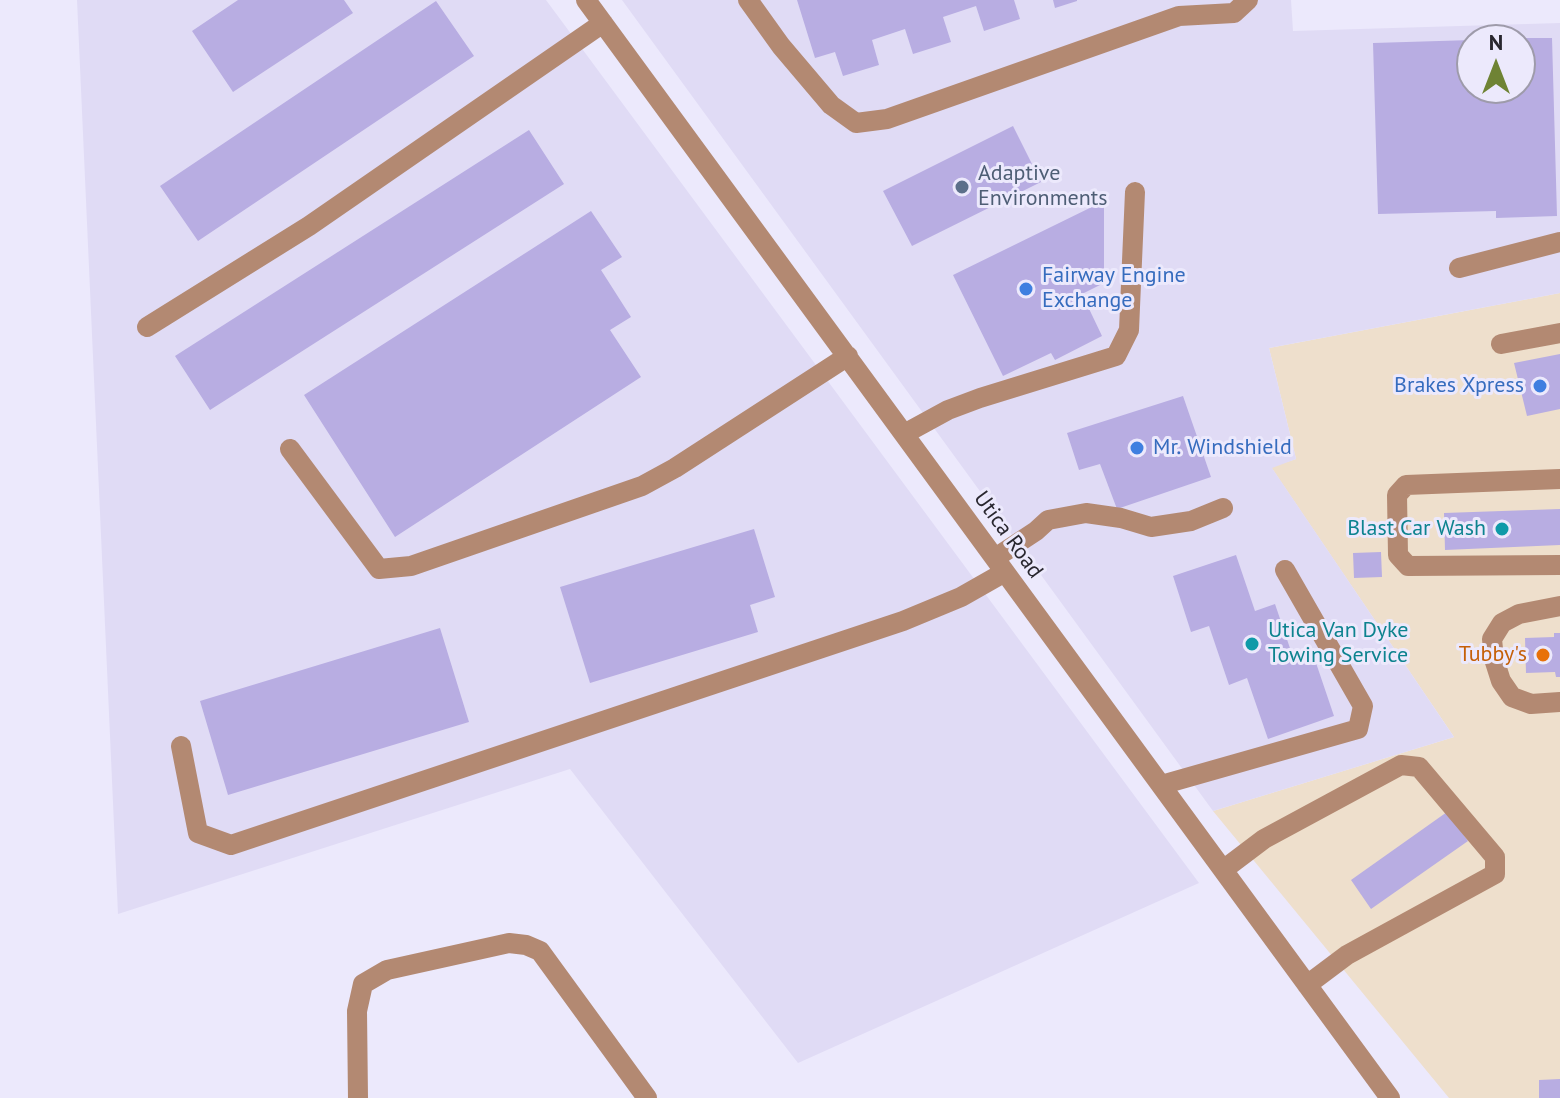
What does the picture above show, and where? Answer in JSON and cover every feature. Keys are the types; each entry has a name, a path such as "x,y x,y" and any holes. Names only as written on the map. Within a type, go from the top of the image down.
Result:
{"street":[{"name":"Utica Road","path":"586,0 1390,1098"},
{"path":"748,0 781,46 831,105 856,123 887,119 1179,16 1234,13 1248,0"},
{"path":"147,327 309,226 603,23"},
{"path":"904,434 948,410 980,398 1116,356 1129,330 1135,192"},
{"path":"1459,268 1560,242"},
{"path":"1501,344 1560,333"},
{"path":"290,449 379,569 411,566 642,486 848,356"},
{"path":"1560,479 1406,485 1397,495 1398,555 1408,566 1560,565"},
{"path":"181,746 198,833 231,845 903,621 961,597 1048,520 1086,513 1121,518 1151,527 1191,521 1223,508"},
{"path":"1161,785 1358,729 1363,706 1285,570"},
{"path":"1560,606 1519,614 1502,623 1492,639 1501,681 1512,697 1531,704 1560,702"},
{"path":"1223,870 1264,839 1401,765 1419,767 1495,857 1495,874 1347,955 1307,985"},
{"path":"358,1098 357,1011 363,984 387,970 509,943 540,951 647,1098"}],"shaded area":[{"path":"77,0 546,0 1199,883 798,1063 570,769 118,914"},
{"path":"622,0 1291,0 1293,31 1456,26 1456,104 1536,104 1536,24 1527,24 1560,23 1560,293 1269,348 1296,459 1272,468 1454,737 1213,811"},
{"path":"1560,293 1560,1098 1449,1098 1213,811 1454,737 1271,467 1296,459 1269,348"}],"building":[{"path":"238,0 344,0 353,13 233,92 192,31"},
{"path":"797,0 1014,0 1020,19 984,31 976,6 943,17 951,42 913,54 905,29 872,40 879,65 843,76 835,52 815,58"},
{"path":"1053,0 1077,0 1077,1 1055,8"},
{"path":"436,1 474,56 198,241 160,186"},
{"path":"1536,38 1552,38 1557,216 1496,218 1496,211 1378,214 1373,43 1456,40 1456,104 1536,104"},
{"name":"Adaptive Environments","path":"1013,126 1041,182 912,246 883,191"},
{"path":"529,130 564,184 210,410 175,356"},
{"name":"Fairway Engine Exchange","path":"1104,201 1104,283 1082,294 1102,336 1055,360 1051,353 1003,376 953,275"},
{"path":"591,211 622,257 601,270 631,317 610,330 641,377 395,537 304,395"},
{"name":"Brakes Xpress","path":"1560,354 1560,409 1527,416 1514,363"},
{"name":"Mr. Windshield","path":"1183,396 1211,477 1117,509 1100,464 1079,470 1067,433"},
{"name":"Blast Car Wash","path":"1560,509 1560,545 1445,550 1444,513"},
{"path":"754,529 775,597 750,605 758,632 590,683 560,587"},
{"path":"1381,552 1382,577 1354,578 1353,553"},
{"name":"Utica Van Dyke Towing Service","path":"1236,555 1255,611 1275,604 1295,663 1314,657 1334,716 1268,739 1247,678 1229,685 1209,626 1191,632 1173,576"},
{"path":"440,628 469,722 228,795 200,701"},
{"name":"Tubby's","path":"1554,633 1560,633 1560,677 1556,677 1555,672 1526,673 1525,638 1554,637"},
{"path":"1447,812 1468,841 1371,909 1351,880"},
{"path":"1560,1079 1560,1098 1539,1098 1539,1080"}],"place":[{"name":"Adaptive Environments","path":"962,187"},
{"name":"Fairway Engine Exchange","path":"1026,289"},
{"name":"Brakes Xpress","path":"1540,386"},
{"name":"Mr. Windshield","path":"1137,448"},
{"name":"Blast Car Wash","path":"1502,529"},
{"name":"Utica Van Dyke Towing Service","path":"1252,644"},
{"name":"Tubby's","path":"1543,655"}]}
